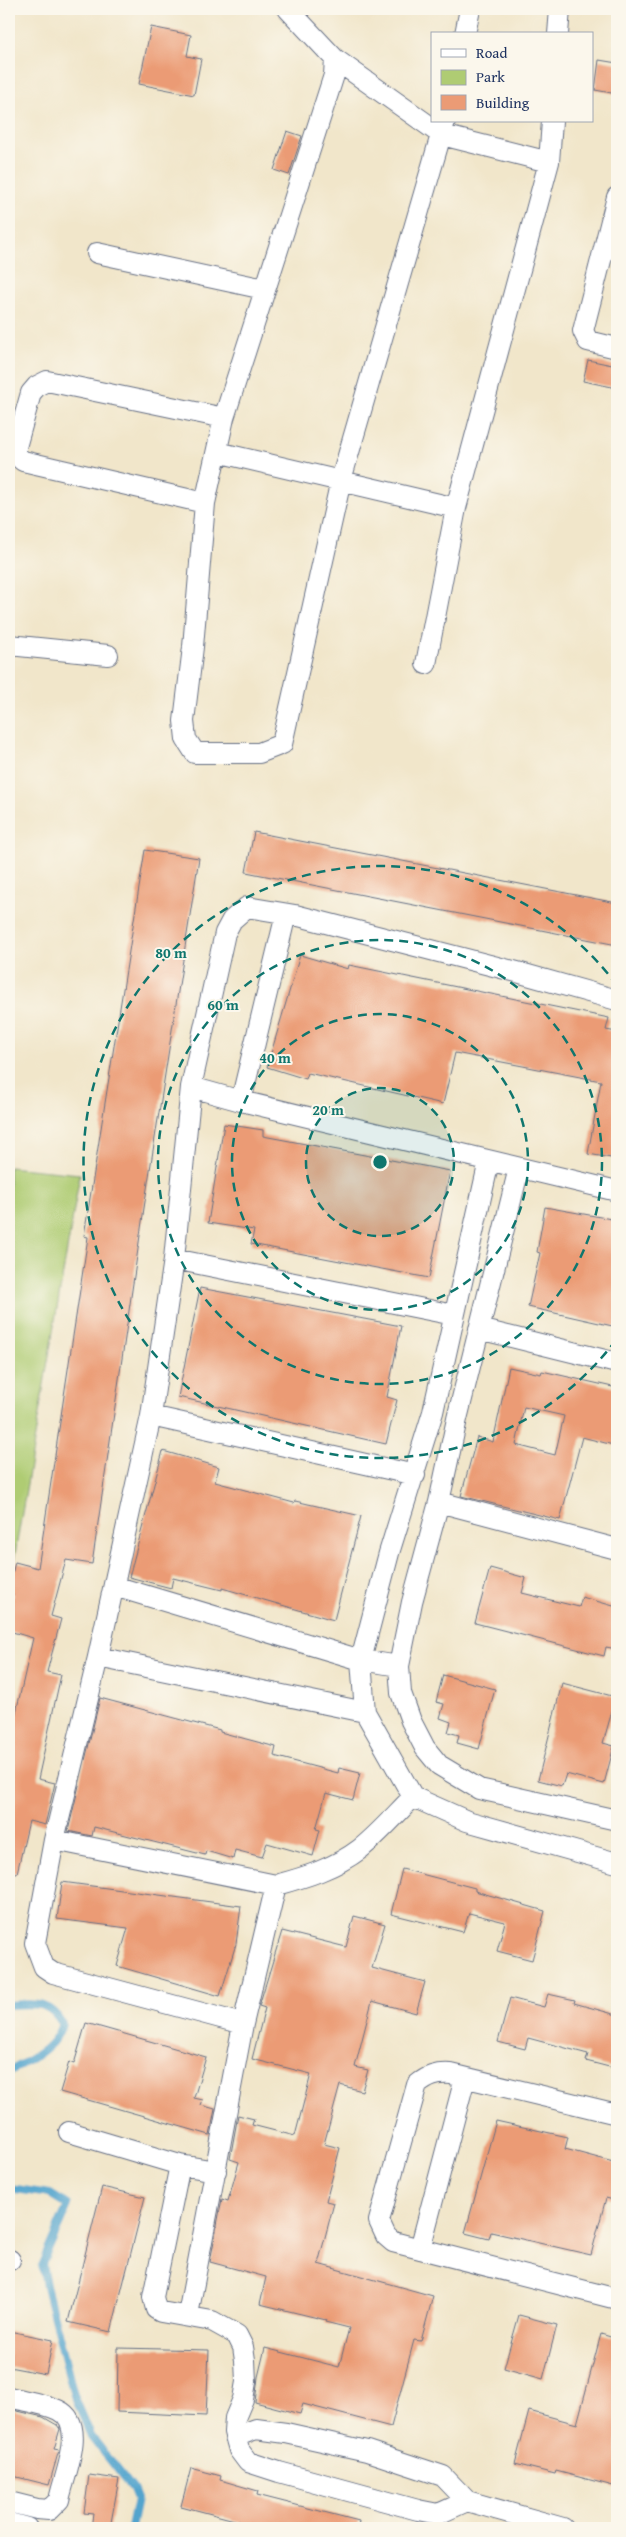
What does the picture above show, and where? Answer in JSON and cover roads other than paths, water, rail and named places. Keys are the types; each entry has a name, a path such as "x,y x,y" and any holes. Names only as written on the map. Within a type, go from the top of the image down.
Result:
{"street":[{"path":"288,9 335,59 431,120"},
{"path":"465,32 470,9"},
{"path":"558,32 560,9"},
{"path":"335,59 334,75 224,418 205,503 193,647 184,721 186,739 195,753 259,753 282,744 341,480 444,128 550,162"},
{"path":"426,664 456,508 550,162 552,122"},
{"path":"617,197 611,252 583,336 588,341 617,348"},
{"path":"97,252 264,289"},
{"path":"205,503 23,461 16,455 16,447 31,393 36,386 46,381 224,418"},
{"path":"217,452 456,508"},
{"path":"9,645 108,656"},
{"path":"243,2024 53,1973 44,1967 35,1943 54,1840 98,1657 151,1416 174,1259 191,1087 225,933 232,920 247,907 286,914 517,972 617,1000"},
{"path":"241,1101 286,914"},
{"path":"191,1087 241,1101 617,1191"},
{"path":"489,1161 433,1412 415,1475 389,1553 361,1660 365,1712 413,1797 467,1821 617,1863"},
{"path":"520,1168 457,1419 439,1502 412,1602 399,1666 401,1693 411,1721 425,1748 439,1765 479,1789 617,1820"},
{"path":"174,1259 454,1315"},
{"path":"479,1329 617,1363"},
{"path":"433,1412 457,1419"},
{"path":"151,1416 415,1475"},
{"path":"439,1502 617,1549"},
{"path":"114,1586 361,1660 399,1666"},
{"path":"98,1657 365,1712"},
{"path":"467,1821 479,1789"},
{"path":"54,1840 276,1885 312,1875 338,1863 361,1848 413,1797"},
{"path":"188,2315 243,2024 276,1885"},
{"path":"617,2114 465,2078 438,2073 427,2077 417,2085 379,2221 386,2236 393,2242 617,2299"},
{"path":"420,2249 465,2078"},
{"path":"69,2132 180,2165 216,2170"},
{"path":"180,2165 153,2297 156,2309 212,2321 237,2336 243,2347 246,2382 243,2399 234,2418 235,2437 239,2450 248,2462 441,2521 467,2501"},
{"path":"9,2397 57,2409 65,2414 70,2419 74,2438 59,2500 56,2504 49,2510 36,2510 9,2502"},
{"path":"235,2437 256,2429 294,2435 367,2451 443,2476 467,2501 562,2528"},
{"path":"9,2523 27,2528"}],"waterway":[{"path":"9,2005 33,2004 45,2007 51,2010 62,2023 59,2032 48,2047 9,2072"},
{"path":"9,2188 50,2194 68,2205 42,2264 46,2286 74,2395 91,2436 133,2489 137,2499 131,2528"}]}
